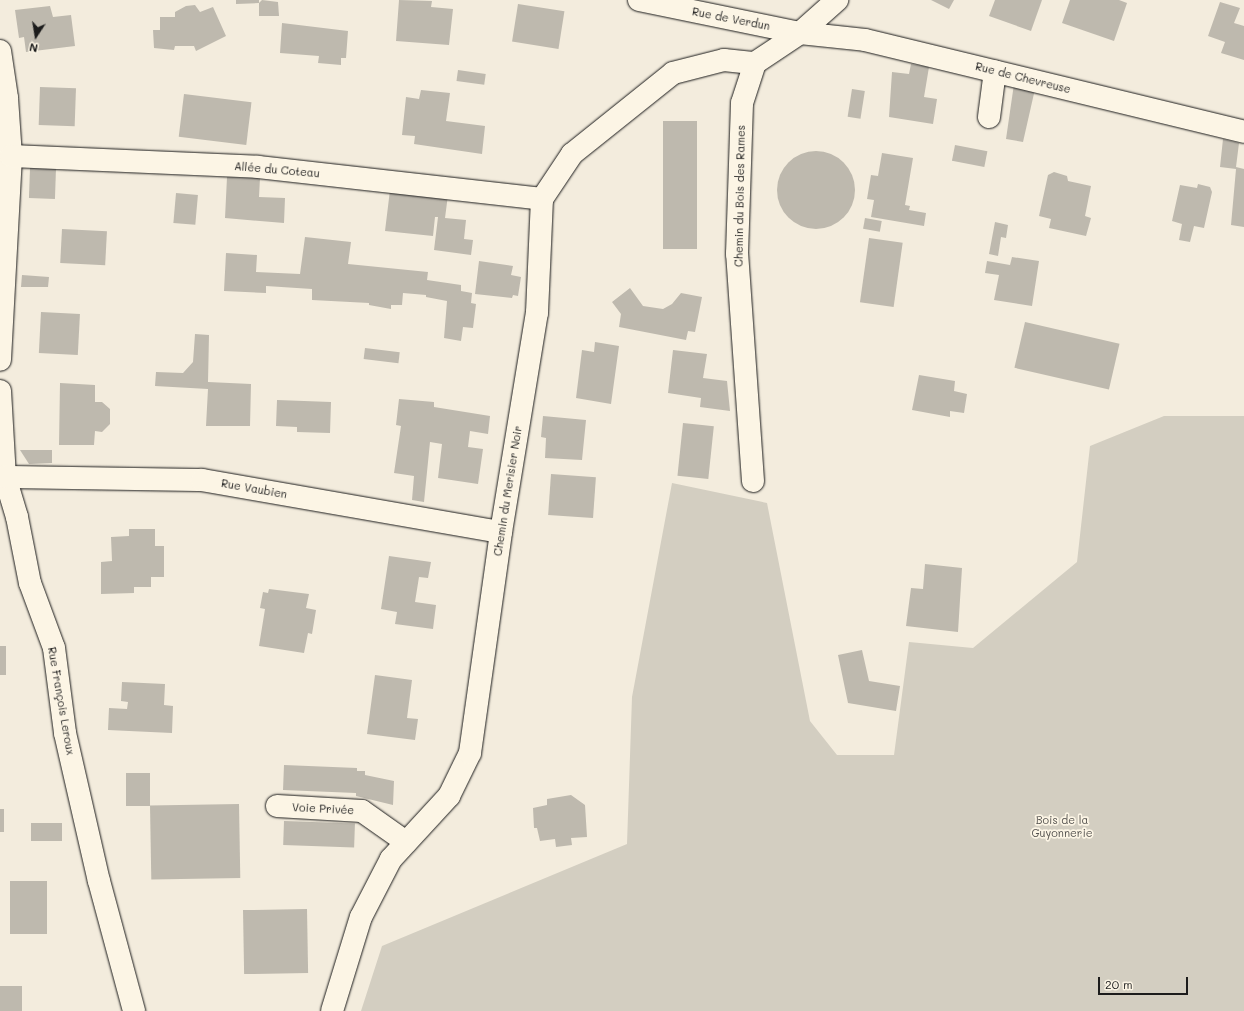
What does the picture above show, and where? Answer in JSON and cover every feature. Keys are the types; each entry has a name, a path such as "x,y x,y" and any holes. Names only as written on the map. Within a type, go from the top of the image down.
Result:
{"street":[{"name":"Rue de Verdun","path":"639,0 800,33"},
{"path":"542,199 572,154 673,73 724,60 755,63 800,33 837,0"},
{"name":"Rue de Chevreuse","path":"800,33 865,40 1244,132"},
{"path":"0,51 8,98 11,156 0,360"},
{"name":"Chemin du Bois des Rames","path":"753,481 737,254 742,103 755,63"},
{"path":"989,117 995,71"},
{"name":"Allée du Coteau","path":"11,156 258,167 542,199"},
{"name":"Chemin du Merisier Noir","path":"332,1011 361,917 391,859 449,796 470,753 501,532 537,313 542,199"},
{"name":"Rue François Leroux","path":"0,391 8,518 54,648 65,733 99,881 134,1011"},
{"name":"Rue Vaubien","path":"5,477 202,480 501,532"},
{"name":"Voie Privée","path":"277,806 362,810 406,842"}],"green space":[{"name":"Bois de la Guyonnerie","path":"1164,416 1244,416 1244,1011 361,1011 382,946 627,844 632,697 672,483 767,503 810,721 837,755 894,755 909,642 973,648 1077,562 1090,446"}],"building":[{"path":"236,0 259,0 259,3 236,4"},
{"path":"262,0 278,2 279,16 259,16 259,3"},
{"path":"399,0 432,1 431,7 453,9 449,45 396,41"},
{"path":"931,0 954,0 949,9"},
{"path":"995,0 1042,0 1031,31 989,16"},
{"path":"1070,0 1119,0 1127,3 1114,41 1062,23"},
{"path":"1220,2 1240,8 1234,23 1244,26 1244,60 1221,53 1225,42 1208,36"},
{"path":"518,4 564,11 558,49 512,42"},
{"path":"195,5 200,12 213,7 226,36 196,51 194,46 175,46 174,50 154,48 153,30 160,30 160,17 175,17 175,12 186,6"},
{"path":"50,6 53,17 71,15 75,46 26,52 24,37 19,38 15,10"},
{"path":"282,23 348,31 346,58 341,58 341,65 318,63 319,56 280,53"},
{"path":"911,64 929,67 924,97 937,99 933,124 889,117 892,72 909,74"},
{"path":"458,70 486,74 484,85 456,81"},
{"path":"1014,84 1035,89 1023,142 1006,139"},
{"path":"40,87 76,88 75,126 39,125"},
{"path":"852,89 865,91 860,119 848,117"},
{"path":"421,90 450,93 446,121 485,126 482,154 414,144 415,136 402,135 406,97 419,99"},
{"path":"184,94 251,102 246,145 179,137"},
{"path":"663,121 697,121 697,249 663,249"},
{"path":"1223,139 1239,143 1236,167 1244,169 1244,227 1231,225 1236,169 1220,167"},
{"path":"955,145 987,151 984,167 952,161"},
{"path":"816,151 831,154 843,163 852,175 855,190 852,205 843,217 831,226 816,229 801,226 789,217 780,205 777,190 780,175 789,163 801,154"},
{"path":"882,153 913,158 905,205 910,206 909,210 926,213 924,226 871,217 874,200 867,199 871,175 878,176"},
{"path":"30,168 56,169 55,199 29,198"},
{"path":"1054,172 1067,176 1068,181 1091,186 1085,216 1091,218 1086,236 1049,228 1051,219 1039,216 1048,175"},
{"path":"227,177 260,178 259,197 285,198 284,223 225,218"},
{"path":"1198,184 1210,187 1212,192 1204,228 1194,226 1190,242 1179,240 1182,224 1172,221 1180,185 1197,188"},
{"path":"390,190 448,195 445,218 466,220 464,239 473,240 471,255 434,250 438,217 435,217 433,236 385,231"},
{"path":"176,193 198,195 195,225 173,223"},
{"path":"865,218 882,221 880,232 863,229"},
{"path":"995,222 1008,225 1006,238 1001,237 998,256 989,254"},
{"path":"62,229 107,231 105,265 60,263"},
{"path":"305,237 351,242 348,264 428,272 427,280 461,285 461,291 472,293 471,303 476,304 473,328 463,327 461,341 444,338 447,301 426,297 426,295 403,293 402,305 391,305 391,309 369,305 369,303 312,300 312,289 266,286 266,293 224,291 226,253 257,255 256,272 300,274"},
{"path":"869,238 903,243 894,307 860,302"},
{"path":"1012,257 1039,261 1032,306 994,300 999,275 985,273 987,261 1010,265"},
{"path":"479,261 513,266 511,275 521,277 518,296 513,295 512,298 475,294"},
{"path":"22,275 49,277 48,287 21,287"},
{"path":"630,288 643,306 663,309 672,304 681,293 702,297 695,332 688,331 686,340 619,327 621,314 612,302"},
{"path":"41,312 80,314 78,355 39,353"},
{"path":"1025,322 1120,344 1109,390 1014,368"},
{"path":"195,334 209,335 208,382 251,384 250,426 206,426 208,389 155,386 156,372 183,373 193,362"},
{"path":"595,342 619,346 611,404 576,398 582,350 594,352"},
{"path":"365,348 400,352 398,363 364,359"},
{"path":"673,350 707,354 703,378 727,381 730,411 700,407 701,398 668,393"},
{"path":"919,375 955,381 954,391 967,394 964,413 950,411 950,417 912,410"},
{"path":"60,383 95,385 95,402 102,402 110,409 110,424 102,432 95,431 94,445 59,445"},
{"path":"399,399 434,402 434,407 490,416 488,434 470,431 468,447 483,449 478,484 438,478 442,444 430,442 424,502 412,500 414,476 394,473 401,426 396,425"},
{"path":"277,400 331,402 330,433 297,432 297,427 276,426"},
{"path":"543,416 586,420 582,460 545,458 546,438 541,437"},
{"path":"683,423 714,426 708,479 677,476"},
{"path":"20,450 52,450 52,463 29,464"},
{"path":"551,474 596,477 593,518 548,515"},
{"path":"129,529 155,529 155,546 164,546 164,577 151,577 151,587 134,587 134,593 101,594 101,562 112,561 111,537 129,536"},
{"path":"389,556 431,562 428,578 419,577 415,602 436,605 433,629 395,624 397,612 381,609"},
{"path":"925,564 962,568 958,632 906,626 911,588 923,589"},
{"path":"269,589 309,594 306,608 316,610 312,634 308,633 304,653 259,646 265,609 260,608 263,592 268,593"},
{"path":"0,646 6,646 6,675 0,675"},
{"path":"862,650 869,681 900,686 896,711 848,703 838,655"},
{"path":"375,675 412,680 407,718 418,719 415,740 367,734"},
{"path":"122,682 165,684 164,705 173,706 172,733 108,730 109,708 127,709 128,702 121,701"},
{"path":"284,765 357,768 357,771 365,771 365,775 394,781 393,805 356,796 356,793 283,790"},
{"path":"126,773 150,773 150,806 126,806"},
{"path":"571,795 585,805 587,837 571,838 572,845 556,847 555,839 540,841 537,828 534,828 533,808 547,805 547,799"},
{"path":"239,804 240,878 151,880 150,806"},
{"path":"0,809 4,809 4,832 0,832"},
{"path":"284,821 355,823 354,847 283,845"},
{"path":"31,823 62,823 62,841 31,841"},
{"path":"10,881 47,881 47,934 10,934"},
{"path":"307,909 308,973 244,974 243,910"},
{"path":"0,986 22,986 22,1011 0,1011"}]}
